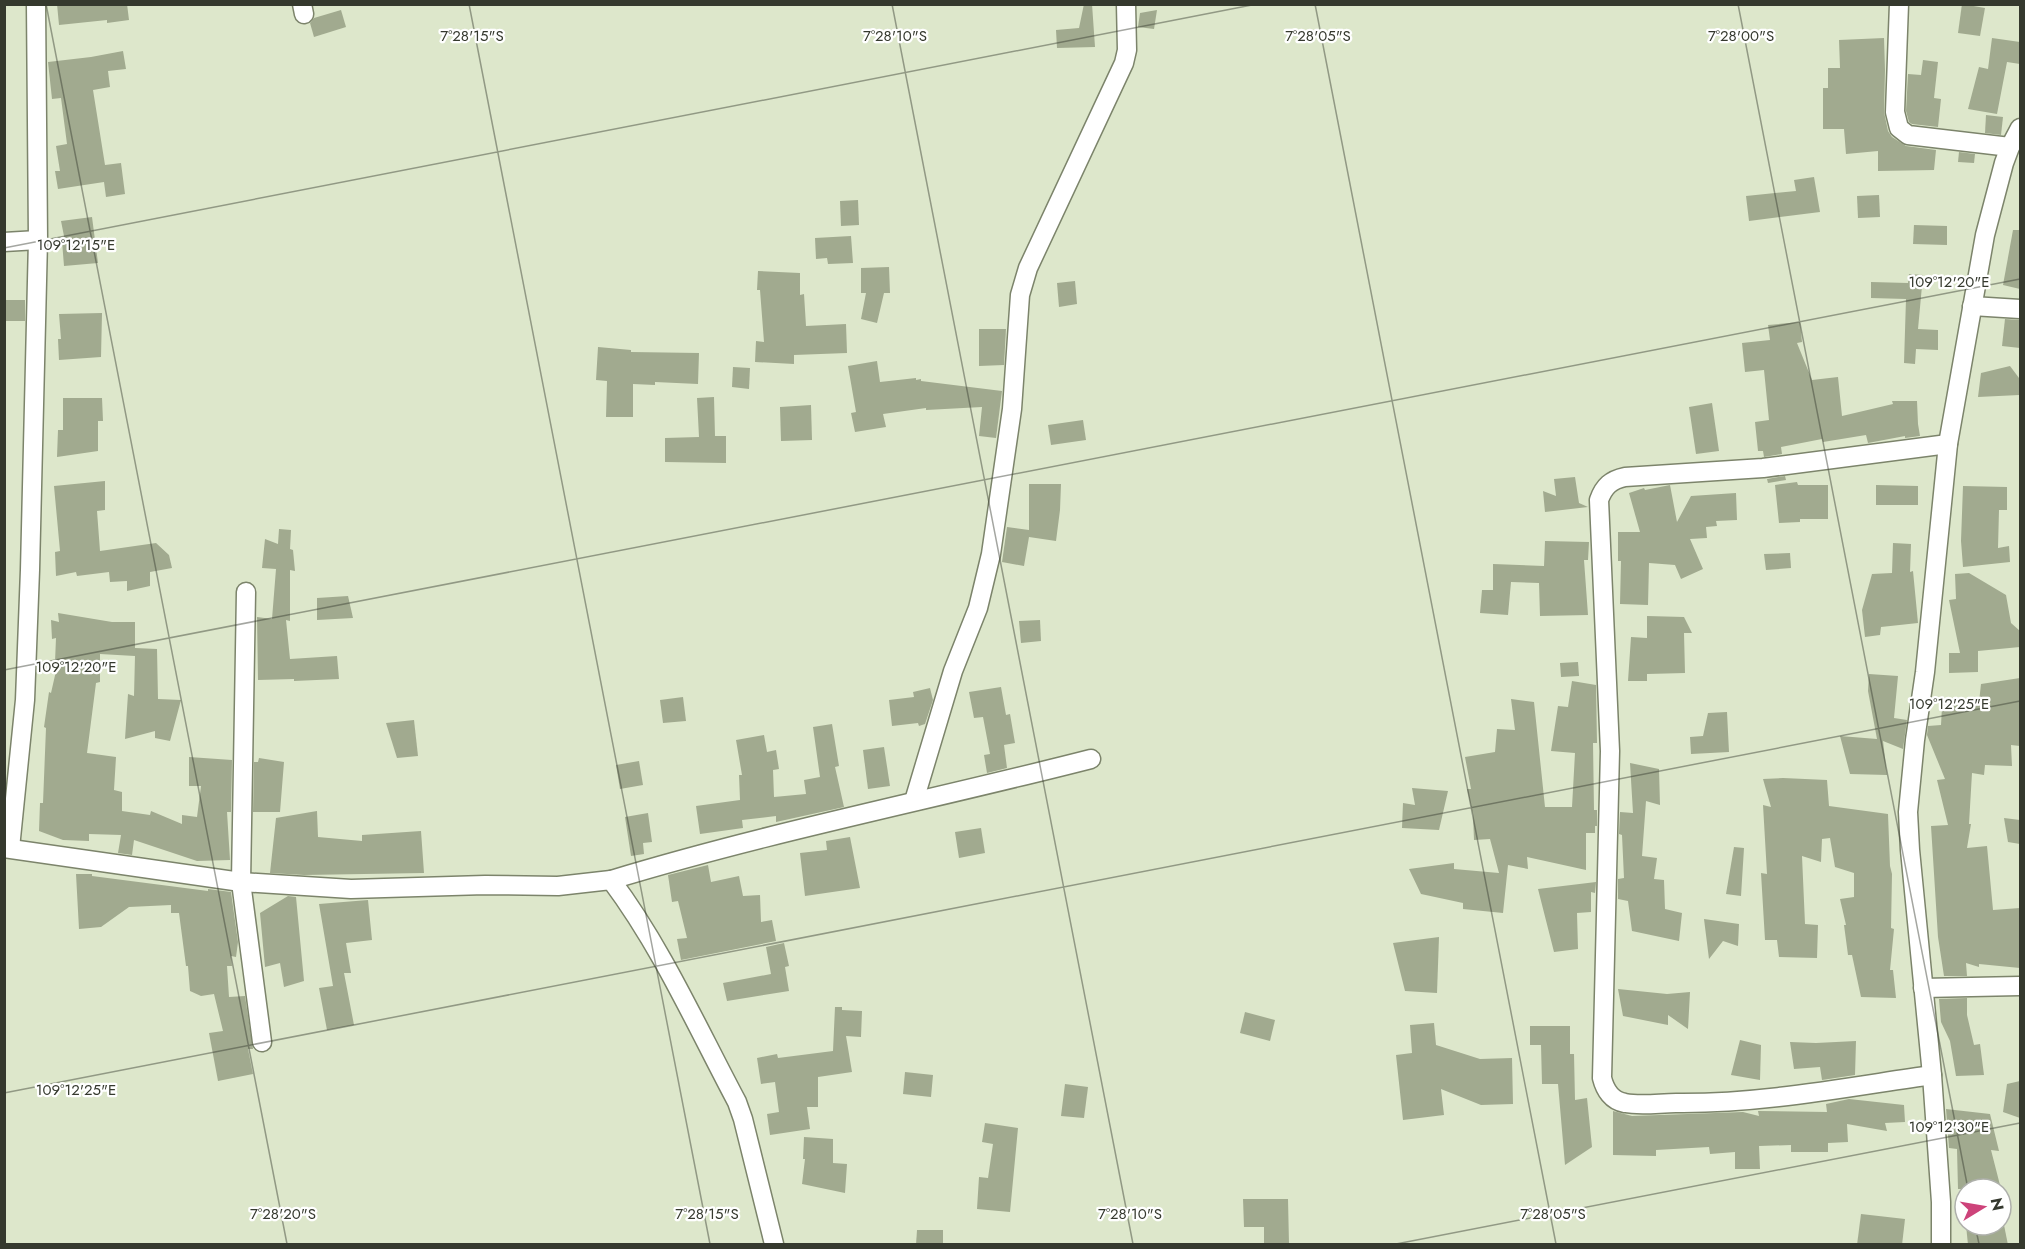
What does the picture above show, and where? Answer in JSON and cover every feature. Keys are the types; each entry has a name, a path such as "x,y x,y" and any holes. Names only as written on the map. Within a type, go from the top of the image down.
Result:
{"street":[{"path":"36,4 38,240 25,700 7,848 241,882 351,889 485,885 558,886 611,880 716,849 1091,759"},
{"path":"914,801 953,671 978,608 991,555 1012,409 1020,295 1028,268 1124,63 1127,50 1126,4"},
{"path":"1899,4 1895,112 1899,128 1908,135 2010,147"},
{"path":"1941,1245 1941,1202 1932,1076 1908,812 1914,740 1925,672 1948,444 1985,235 2010,147 2020,128"},
{"path":"4,242 38,240"},
{"path":"1972,306 2020,309"},
{"path":"1932,1076 1766,1099 1694,1104 1625,1103 1604,1088 1602,1078 1610,751 1599,500 1602,489 1609,483 1625,477 1763,468 1948,444"},
{"path":"246,592 241,882 262,1042"},
{"path":"611,880 630,905 737,1102 774,1245"},
{"path":"1923,988 2020,986"}],"building":[{"path":"57,4 127,4 129,20 59,25"},
{"path":"1084,4 1092,4 1095,47 1057,48 1056,30 1079,28"},
{"path":"1962,4 1985,8 1980,36 1958,33"},
{"path":"341,10 346,27 314,37 310,23 314,18"},
{"path":"1157,10 1154,29 1138,27 1140,13"},
{"path":"1884,38 1884,112 1888,131 1892,137 1906,146 1936,150 1934,170 1878,171 1878,151 1846,154 1844,129 1823,129 1823,88 1828,88 1828,68 1840,68 1839,40"},
{"path":"1992,38 2020,42 2020,64 2007,62 1997,114 1968,109 1979,67 1988,69"},
{"path":"123,51 126,69 108,71 110,87 93,90 105,165 121,163 125,194 106,197 104,182 58,189 55,171 60,171 56,146 67,144 61,98 52,99 48,62"},
{"path":"1923,60 1938,62 1934,98 1941,99 1938,127 1912,124 1909,122 1906,111 1908,74 1921,75"},
{"path":"1986,115 2003,117 2001,135 1985,133"},
{"path":"1959,152 1975,154 1974,163 1958,162"},
{"path":"1814,177 1820,212 1749,221 1746,196 1796,191 1794,180"},
{"path":"1879,195 1880,217 1858,218 1857,196"},
{"path":"858,200 859,225 841,226 840,201"},
{"path":"92,217 98,263 64,266 62,241 65,241 61,221"},
{"path":"1914,225 1947,226 1947,245 1913,244"},
{"path":"2013,230 2020,230 2020,289 2003,285"},
{"path":"851,236 853,263 828,264 827,258 816,259 815,238"},
{"path":"889,267 890,293 884,293 877,323 861,319 866,293 861,293 861,268"},
{"path":"758,271 800,273 800,295 804,294 806,326 846,324 847,353 794,355 794,364 755,362 756,341 764,342 760,290 757,290"},
{"path":"1909,274 1923,275 1918,329 1938,330 1938,350 1916,349 1915,364 1904,363 1906,299 1871,298 1871,282 1908,283"},
{"path":"1075,281 1077,304 1059,307 1057,283"},
{"path":"4,300 25,300 25,321 4,321"},
{"path":"102,313 101,357 59,360 58,339 61,339 59,314"},
{"path":"2005,319 2020,320 2020,348 2002,346"},
{"path":"1800,322 1802,342 1797,343 1812,380 1838,377 1842,416 1893,404 1892,401 1917,401 1920,436 1905,438 1905,436 1868,443 1866,435 1823,442 1822,439 1781,447 1782,454 1764,457 1763,451 1758,451 1755,422 1769,420 1764,370 1745,372 1742,343 1770,340 1768,325"},
{"path":"979,329 1006,329 1004,365 979,366"},
{"path":"598,347 631,350 631,352 699,353 698,384 655,382 655,385 633,384 633,417 606,417 607,381 596,380"},
{"path":"877,361 880,382 916,378 921,381 1002,391 996,438 979,436 982,407 926,410 926,408 883,414 886,427 855,432 851,413 856,412 848,366"},
{"path":"2010,366 2019,378 2019,395 1978,397 1981,373"},
{"path":"733,367 750,368 749,389 732,387"},
{"path":"714,397 715,436 726,436 726,463 665,462 665,438 699,437 697,398"},
{"path":"63,398 102,398 103,421 98,421 98,451 57,457 58,430 63,430"},
{"path":"1712,403 1719,451 1696,454 1689,407"},
{"path":"811,405 812,440 781,441 780,407"},
{"path":"1083,420 1086,440 1051,445 1048,425"},
{"path":"1785,476 1786,480 1768,483 1767,479"},
{"path":"1575,477 1579,503 1588,507 1545,512 1543,491 1556,496 1554,479"},
{"path":"105,481 105,510 97,511 100,551 156,543 169,555 172,568 150,572 150,586 127,591 127,581 110,582 109,572 77,576 76,572 56,576 55,552 60,551 54,486"},
{"path":"1797,482 1798,485 1828,485 1828,519 1800,519 1800,522 1779,523 1775,485"},
{"path":"1029,484 1061,484 1056,541 1029,537 1024,566 1002,562 1007,527 1029,530"},
{"path":"1670,485 1677,522 1691,496 1736,493 1737,520 1716,521 1717,526 1706,527 1707,538 1690,539 1703,569 1681,579 1675,565 1649,563 1648,605 1620,604 1621,561 1618,561 1618,532 1640,532 1629,493 1644,488 1645,490"},
{"path":"1876,485 1918,486 1918,505 1876,505"},
{"path":"1963,486 2007,487 2007,510 1999,510 1998,548 2009,546 2010,562 1963,567 1961,541"},
{"path":"279,529 291,530 290,549 293,550 295,571 290,570 290,621 286,620 290,659 337,656 339,679 258,680 257,617 272,619 276,569 262,568 265,539 278,544"},
{"path":"1545,541 1589,542 1588,560 1584,560 1588,615 1540,616 1539,583 1511,582 1508,615 1480,613 1482,590 1493,590 1493,564 1544,566"},
{"path":"1893,543 1911,544 1910,572 1913,571 1918,623 1881,627 1880,635 1865,637 1862,610 1872,574 1892,573"},
{"path":"1790,553 1791,568 1766,570 1764,554"},
{"path":"1969,573 2006,595 2011,623 2020,631 2020,647 1978,651 1978,672 1949,673 1949,653 1960,653 1949,600 1956,599 1955,574"},
{"path":"348,596 353,618 317,620 317,598"},
{"path":"58,613 112,622 135,622 135,648 157,649 158,699 181,700 170,741 155,738 155,731 125,739 128,694 134,696 135,656 100,654 100,682 96,683 87,753 116,757 114,790 122,792 122,811 150,815 151,811 182,824 182,815 197,817 201,786 189,786 189,757 232,760 231,812 227,812 230,860 197,861 134,840 132,855 118,853 121,835 89,834 89,841 63,840 39,831 40,803 43,803 46,728 44,727 49,692 51,693 56,671 51,666 55,662 56,638 52,639 51,620 59,622"},
{"path":"1647,616 1684,617 1692,633 1684,633 1685,673 1647,674 1647,681 1628,681 1631,637 1647,638"},
{"path":"1040,620 1041,641 1021,643 1019,621"},
{"path":"1578,662 1579,676 1561,677 1560,663"},
{"path":"1869,674 1898,676 1894,718 1907,720 1903,749 1883,741 1887,775 1850,774 1840,736 1877,739 1868,691"},
{"path":"2020,678 2020,746 2011,745 2012,766 1985,765 1984,775 1972,773 1969,824 1971,824 1967,848 1987,846 1993,910 2020,908 2020,968 1979,964 1979,967 1966,963 1967,976 1944,976 1938,937 1931,826 1948,825 1937,780 1945,779 1927,735 1928,726 1941,725 1942,707 1979,702 1981,684"},
{"path":"1572,681 1596,685 1597,743 1593,743 1594,810 1597,810 1597,826 1595,826 1595,833 1586,833 1586,870 1527,857 1528,869 1508,865 1503,913 1463,909 1463,903 1421,894 1409,869 1454,863 1454,869 1499,873 1490,839 1474,840 1473,815 1467,789 1471,789 1465,757 1495,752 1497,729 1515,730 1511,699 1534,702 1545,807 1572,807 1575,753 1551,751 1558,706 1568,707"},
{"path":"1001,687 1006,715 1010,714 1015,743 1004,745 1007,768 987,773 984,755 990,754 983,717 974,718 969,692"},
{"path":"930,688 933,700 925,724 892,726 889,700 914,697 913,692"},
{"path":"683,697 686,721 663,723 660,700"},
{"path":"1727,712 1729,752 1691,754 1690,737 1703,736 1708,713"},
{"path":"414,720 418,756 397,758 386,723"},
{"path":"832,724 839,766 835,767 844,807 776,822 776,816 742,820 743,828 700,834 696,806 740,800 739,775 742,775 736,740 764,735 767,752 776,750 779,769 773,770 774,797 806,794 804,780 820,777 813,727"},
{"path":"884,747 890,786 868,789 863,750"},
{"path":"259,758 284,762 280,812 253,812 254,762 258,762"},
{"path":"639,761 643,785 620,789 616,765"},
{"path":"1630,763 1659,769 1660,805 1646,801 1642,856 1657,858 1654,879 1664,880 1665,909 1682,913 1679,941 1632,931 1628,901 1618,899 1618,879 1624,878 1622,835 1619,834 1620,812 1633,813"},
{"path":"1763,779 1827,780 1829,806 1888,814 1892,874 1891,928 1894,929 1890,970 1893,970 1896,998 1861,997 1852,955 1848,955 1844,925 1846,925 1840,899 1854,897 1854,873 1835,867 1830,838 1822,839 1821,862 1802,856 1805,924 1818,925 1817,958 1779,957 1777,940 1765,940 1761,873 1767,874 1763,805 1771,807"},
{"path":"1412,788 1448,791 1439,830 1402,828 1403,803 1415,805"},
{"path":"317,811 318,837 362,841 362,835 421,831 424,873 304,875 270,873 276,818"},
{"path":"648,813 652,842 643,843 644,854 631,856 625,817"},
{"path":"2004,818 2020,820 2020,844 2008,842"},
{"path":"981,828 985,853 959,858 955,832"},
{"path":"850,837 860,888 805,896 800,853 827,850 826,841"},
{"path":"1734,847 1744,848 1741,896 1726,894"},
{"path":"708,865 711,882 739,876 743,896 760,895 761,922 772,920 776,941 681,960 677,939 687,938 678,901 672,902 668,875"},
{"path":"76,874 92,874 92,876 231,892 238,942 236,957 231,956 232,966 227,966 229,997 245,996 253,1049 248,1049 253,1074 218,1081 209,1033 223,1031 214,994 201,996 190,991 179,913 171,913 171,905 129,907 101,927 79,929"},
{"path":"1596,882 1595,893 1591,892 1591,912 1577,913 1578,949 1554,952 1538,889"},
{"path":"288,896 296,897 304,981 284,987 280,963 265,967 260,913"},
{"path":"368,900 372,940 346,943 351,973 344,973 354,1025 327,1030 319,988 333,986 319,904"},
{"path":"1704,919 1739,924 1738,946 1723,941 1709,959"},
{"path":"1439,937 1437,993 1405,991 1393,943"},
{"path":"784,943 789,966 785,967 789,991 727,1001 723,983 771,974 766,947"},
{"path":"1618,989 1667,994 1690,992 1688,1029 1668,1015 1668,1025 1623,1016"},
{"path":"1967,998 1967,1015 1974,1045 1980,1044 1984,1075 1956,1076 1950,1041 1941,1022 1939,999"},
{"path":"835,1007 842,1007 842,1010 862,1011 861,1037 846,1036 852,1072 818,1077 818,1107 807,1107 810,1129 770,1135 767,1114 779,1112 775,1082 761,1084 757,1058 777,1054 778,1058 833,1051"},
{"path":"1245,1012 1275,1020 1270,1041 1240,1033"},
{"path":"1434,1023 1436,1045 1480,1059 1512,1058 1513,1104 1481,1105 1441,1089 1444,1115 1403,1120 1396,1055 1412,1053 1410,1025"},
{"path":"1530,1026 1570,1026 1570,1054 1574,1054 1575,1100 1587,1098 1592,1147 1565,1165 1558,1084 1542,1084 1541,1045 1530,1045"},
{"path":"1740,1040 1761,1045 1760,1080 1731,1075"},
{"path":"1856,1041 1855,1075 1822,1080 1820,1067 1794,1069 1790,1042"},
{"path":"905,1072 933,1075 931,1097 903,1094"},
{"path":"2020,1081 2020,1118 2003,1112 2007,1084"},
{"path":"1065,1084 1088,1087 1084,1118 1061,1116"},
{"path":"1849,1099 1904,1105 1905,1122 1885,1123 1887,1131 1847,1124 1848,1142 1828,1143 1828,1152 1791,1152 1791,1145 1759,1146 1760,1169 1735,1169 1735,1152 1710,1154 1709,1147 1656,1150 1656,1156 1613,1155 1613,1111 1632,1116 1743,1112 1759,1116 1758,1111 1827,1112 1826,1104"},
{"path":"1946,1109 1990,1114 1999,1151 1991,1150 1998,1177 1958,1177 1957,1149 1949,1148"},
{"path":"985,1123 1018,1128 1010,1212 977,1209 979,1177 988,1178 993,1144 982,1142"},
{"path":"804,1137 833,1139 833,1163 847,1164 845,1193 802,1184 805,1159 803,1159"},
{"path":"1243,1199 1288,1199 1289,1244 1264,1245 1264,1227 1244,1227"},
{"path":"1861,1214 1905,1219 1902,1245 1857,1245"},
{"path":"917,1230 943,1230 943,1245 916,1245"},
{"path":"1967,1237 2006,1237 2008,1245 1968,1245"}]}
